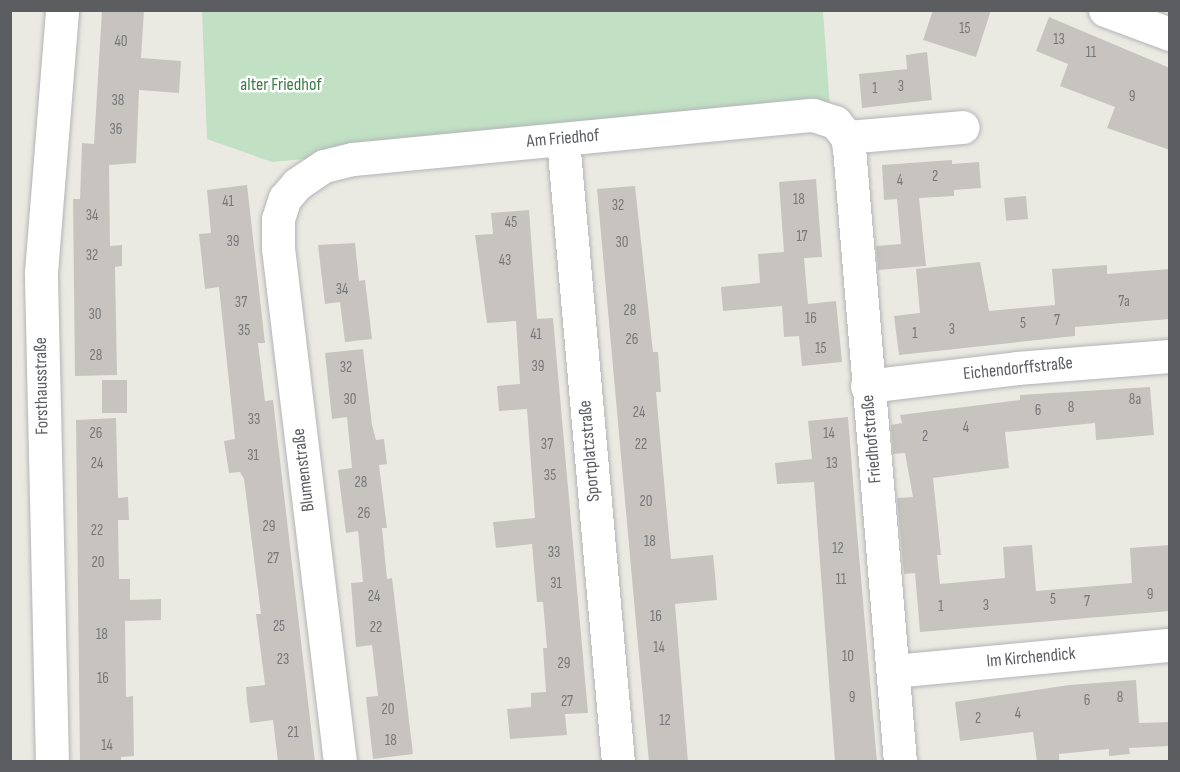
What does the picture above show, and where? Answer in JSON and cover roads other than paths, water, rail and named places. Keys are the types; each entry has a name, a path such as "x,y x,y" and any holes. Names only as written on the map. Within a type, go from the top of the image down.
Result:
{"street":[{"name":"Forsthausstraße","path":"52,762 41,272 62,10"},
{"path":"1105,10 1170,34"},
{"name":"Am Friedhof","path":"297,184 324,166 353,159 813,115 841,129 963,127"},
{"name":"Friedhofstraße","path":"841,129 867,386 900,762"},
{"name":"Sportplatzstraße","path":"563,140 618,762"},
{"name":"Blumenstraße","path":"297,184 285,198 278,219 278,248 340,762"},
{"name":"Eichendorffstraße","path":"867,386 1017,368 1170,356"},
{"name":"Im Kirchendick","path":"892,671 1170,645"}],"park label":[{"name":"alter Friedhof","path":"281,85"}]}
